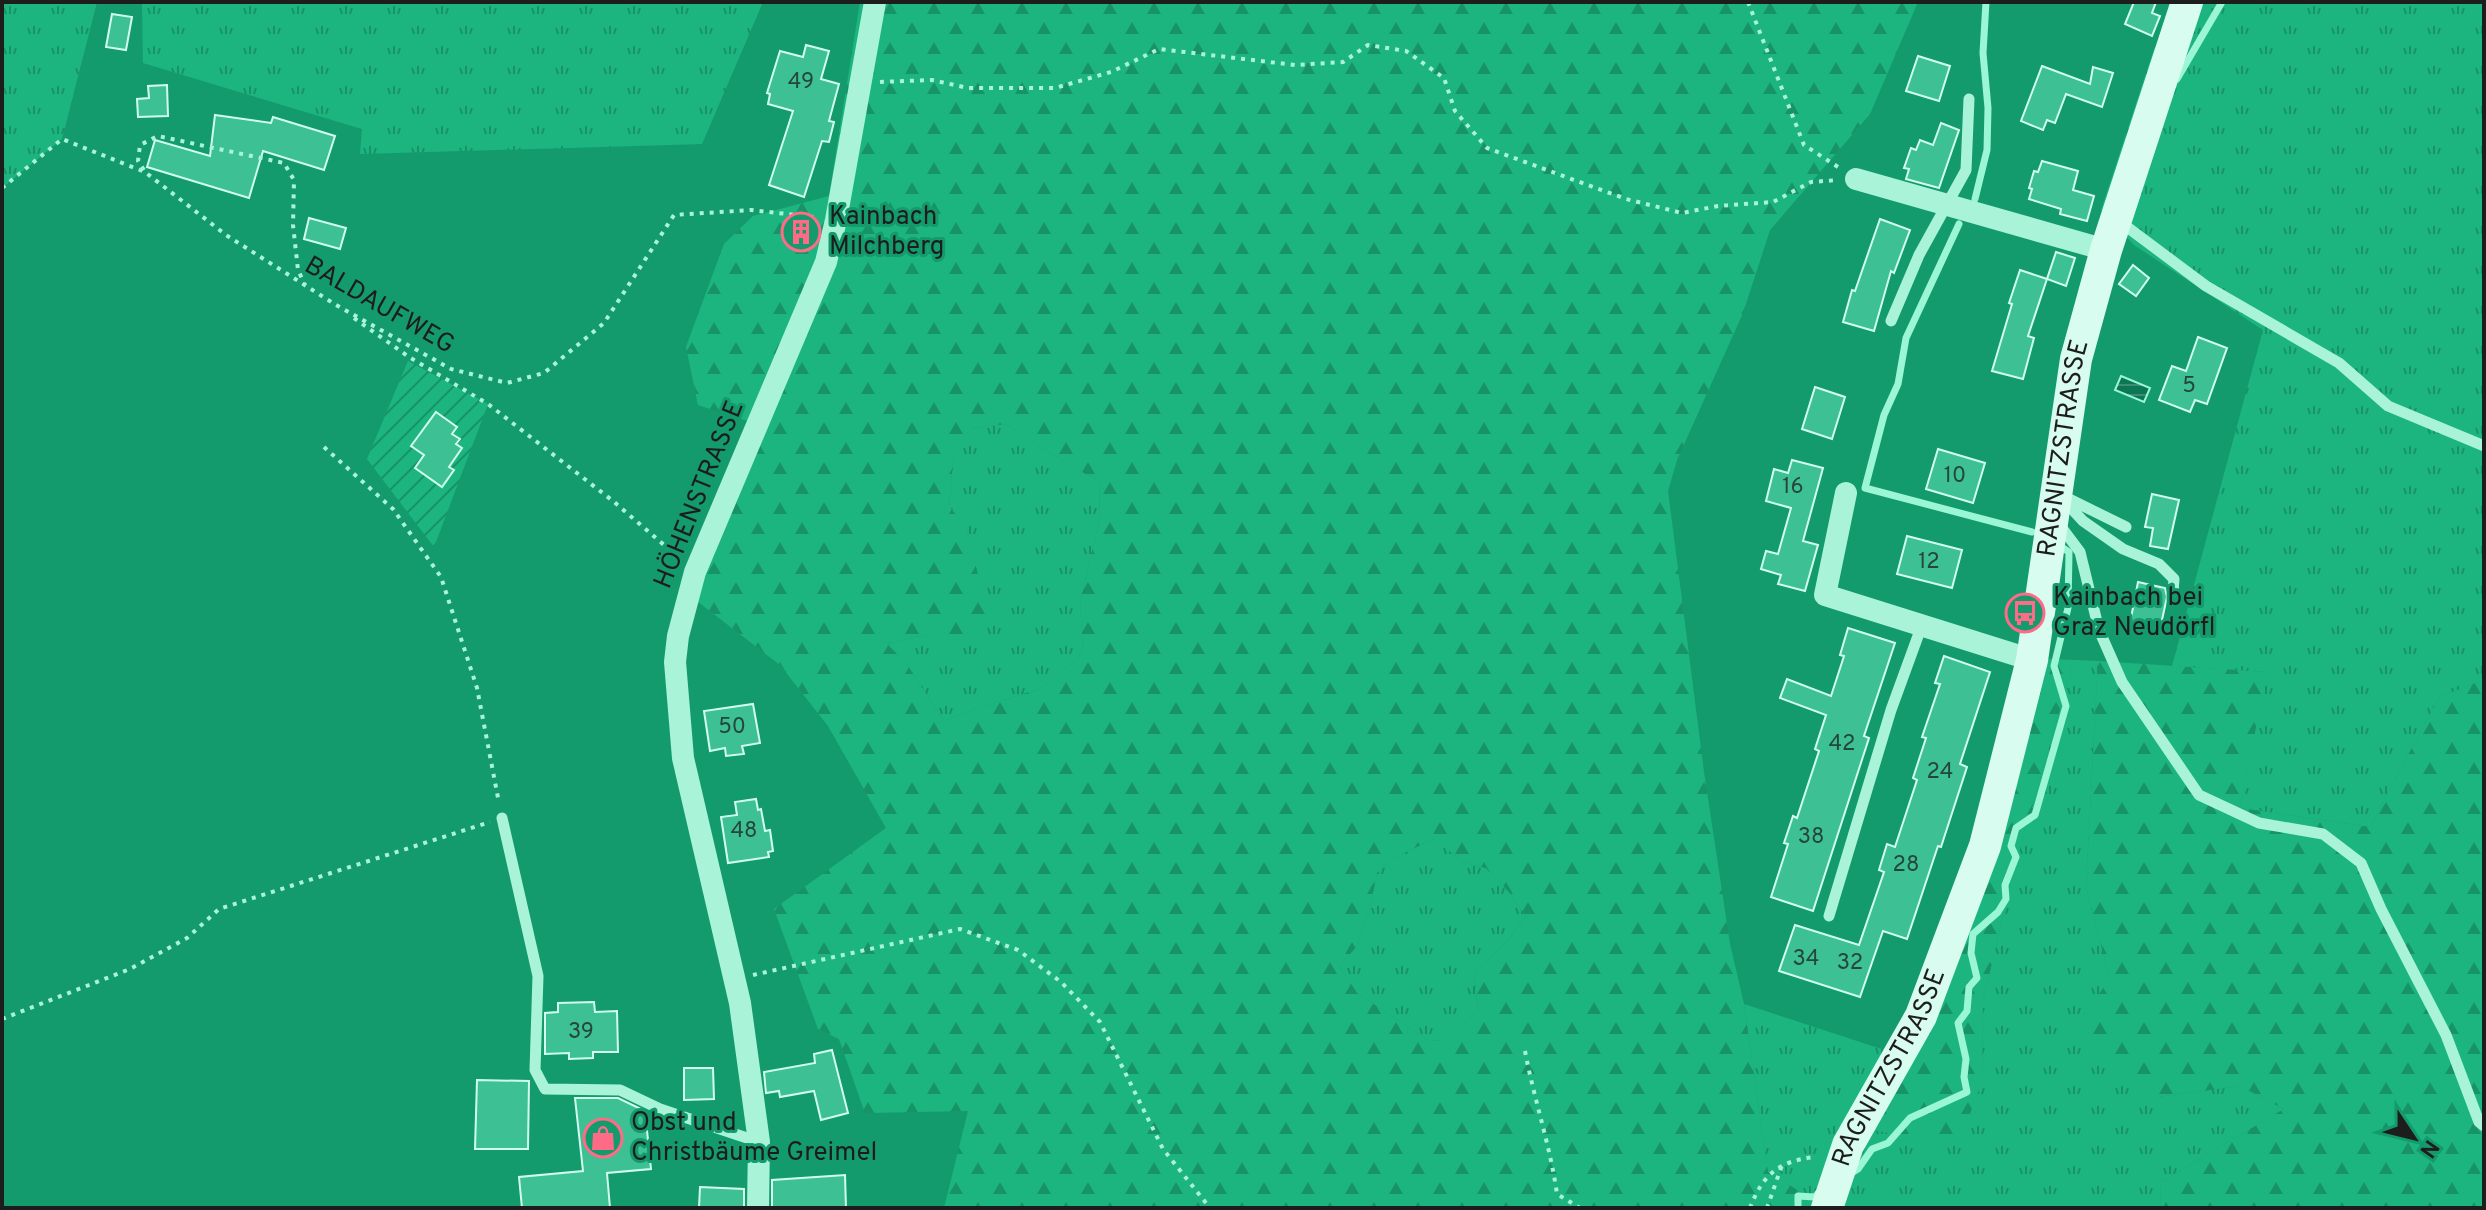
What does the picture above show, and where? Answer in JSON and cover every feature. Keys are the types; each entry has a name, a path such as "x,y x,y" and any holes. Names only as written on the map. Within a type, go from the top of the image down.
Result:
{"main road":[{"name":"RAGNITZSTRASSE","path":"1827,1208 1848,1145 1921,1016 1980,861 2032,660 2076,359 2106,250 2187,2"}],"street":[{"name":"HÖHENSTRASSE","path":"758,1208 759,1142 740,1003 683,758 675,662 678,636 695,572 826,262 875,2"},
{"path":"1856,179 2106,250"},
{"path":"1846,493 1825,595 2032,660"}],"lane":[{"path":"1891,321 1919,255 1966,170 1969,99"},
{"path":"2117,220 2206,286 2339,363 2388,406 2484,446"},
{"path":"2055,505 2126,527"},
{"path":"2055,505 2123,549 2159,564 2174,579 2173,592"},
{"path":"2055,505 2080,552 2099,630 2122,682 2199,795 2259,823 2323,834 2361,863 2381,909 2446,1035 2479,1122 2484,1126"},
{"path":"1829,916 1891,710 1922,625"},
{"path":"502,818 538,976 535,1070 545,1089 620,1090 660,1109 759,1142"}],"path":[{"path":"1748,2 1804,145 1856,179"},
{"path":"861,83 932,80 968,88 1055,88 1111,72 1159,49 1295,65 1343,62 1368,45 1406,51 1444,78 1455,111 1487,148 1626,199 1682,213 1718,206 1773,202 1811,182 1856,179"},
{"path":"145,172 138,161 140,145 158,136 284,163 294,180 296,255 298,270 306,287"},
{"name":"BALDAUFWEG","path":"2,188 62,139 145,172 226,235 306,287 451,369 507,383 544,373 604,323 674,215 751,210 836,220"},
{"path":"336,305 409,357 488,404 613,501 695,572"},
{"path":"2,1019 130,969 187,938 219,909 502,818 477,688 441,577 393,509 324,447"},
{"path":"735,979 960,929 1018,950 1061,982 1100,1022 1163,1149 1210,1208"},
{"path":"1525,1051 1552,1158 1557,1194 1580,1208"},
{"path":"1750,1208 1758,1188 1783,1163 1767,1208"}],"green space":[{"path":"2,2 97,2 62,139 2,188"},
{"path":"142,2 763,2 702,144 360,154 362,129 143,63"},
{"path":"860,2 1918,2 1870,114 1770,230 1743,313 1677,460 1668,491 1704,772 1730,944 1744,1004 1768,1172 1815,1201 1813,1208 944,1208 968,1111 865,1113 839,1039 818,1029 774,909 886,828 828,726 780,665 680,588 757,424 698,405 686,347 724,244 753,216 829,196","holes":["1005,424 1074,468 1099,480 1100,517 1080,603 1083,650 1075,661 1041,689 944,721 906,663 887,644 919,636 961,640 985,624 986,608 967,529 949,506 954,452 971,428","1433,839 1465,863 1486,868 1509,892 1526,917 1507,941 1474,973 1478,1011 1442,1041 1428,1040 1357,993 1339,966 1357,946 1369,912 1377,873 1392,859"]},
{"path":"2190,2 2484,2 2484,680 2439,697 2370,827 2240,808 2266,672 2172,666 2263,330 2134,245 2101,210 2154,49"},
{"path":"408,361 488,404 434,547 367,459"},
{"path":"1005,424 1074,468 1099,480 1100,517 1080,603 1083,650 1075,661 1041,689 944,721 906,663 887,644 919,636 961,639 974,563 967,529 949,507 954,451 971,428"},
{"path":"2021,658 2074,660 2012,877 1983,1001 1982,1082 1958,1146 1846,1125 1889,1053 1983,822"},
{"path":"2074,660 2098,661 2086,887 2110,979 2157,1097 2240,1086 2284,1109 2161,1182 2160,1208 1813,1208 1815,1200 1768,1173 1744,1004 1982,1082 1983,1001 2012,877"},
{"path":"2098,661 2267,672 2240,808 2370,827 2439,697 2484,680 2484,1208 2160,1208 2161,1182 2284,1109 2240,1086 2157,1097 2079,1021 2110,979 2086,887"},
{"path":"1433,839 1465,863 1486,868 1509,892 1526,917 1507,941 1474,973 1478,1011 1442,1041 1428,1040 1357,993 1339,966 1357,946 1369,912 1377,873 1392,859"}],"shaded area":[{"path":"2121,376 2150,388 2144,402 2115,390"}],"building":[{"path":"2134,2 2156,2 2152,13 2160,16 2152,36 2125,24"},
{"path":"112,14 132,17 126,50 106,47"},
{"path":"806,45 829,51 821,79 839,84 829,121 834,122 829,142 822,141 804,197 769,185 793,111 768,104 770,94 767,93 780,51 803,57"},
{"path":"1918,56 1950,66 1939,101 1906,91"},
{"path":"2042,66 2090,84 2093,67 2113,73 2102,107 2066,94 2055,123 2047,120 2043,130 2021,121"},
{"path":"167,85 168,116 138,117 137,99 149,98 148,86"},
{"path":"215,115 271,123 273,117 335,136 324,170 263,151 249,198 147,167 155,140 210,156"},
{"path":"1941,123 1959,130 1939,188 1906,179 1909,169 1904,168 1911,148 1916,150 1920,140 1933,145"},
{"path":"2042,161 2078,171 2073,190 2094,196 2087,221 2060,214 2061,209 2029,199 2034,171 2038,172"},
{"path":"309,218 346,228 340,249 304,239"},
{"path":"1880,219 1910,230 1894,273 1891,271 1874,331 1843,322"},
{"path":"2056,252 2075,258 2066,286 2047,279"},
{"path":"2133,265 2149,278 2136,296 2119,284"},
{"path":"2020,270 2047,279 2028,336 2034,338 2023,379 1992,371"},
{"path":"2198,337 2227,348 2207,404 2195,400 2190,412 2159,400 2172,366 2186,371"},
{"path":"1815,387 1845,397 1832,439 1802,429"},
{"path":"436,412 457,427 452,434 460,439 456,444 462,448 449,467 454,470 442,487 415,468 424,455 411,446"},
{"path":"1938,449 1985,463 1973,503 1926,489"},
{"path":"1792,460 1823,468 1803,541 1818,545 1805,591 1778,584 1781,575 1761,569 1766,551 1778,554 1791,508 1766,501 1774,469 1788,473"},
{"path":"2152,494 2179,500 2168,549 2150,546 2153,528 2145,527"},
{"path":"1907,536 1962,550 1952,588 1897,574"},
{"path":"2138,582 2165,588 2167,597 2160,629 2130,623"},
{"path":"1848,628 1895,643 1864,736 1869,738 1813,911 1771,897 1788,844 1784,843 1793,816 1797,818 1819,751 1815,749 1826,715 1780,698 1787,679 1831,696 1844,656 1840,655"},
{"path":"1944,656 1990,672 1960,764 1967,767 1907,939 1883,931 1860,997 1779,971 1795,925 1859,945 1884,872 1879,870 1887,844 1895,847 1917,780 1913,778 1926,738 1922,737 1940,684 1935,683"},
{"path":"753,704 760,743 742,746 744,754 726,756 725,748 710,751 704,711"},
{"path":"756,799 765,831 770,830 773,851 768,852 769,857 728,863 721,817 737,815 735,802"},
{"path":"594,1002 595,1012 617,1011 618,1052 593,1052 593,1058 569,1059 569,1053 545,1054 545,1013 558,1012 558,1003"},
{"path":"832,1050 848,1113 821,1120 814,1091 780,1097 779,1091 766,1093 764,1072 815,1063 814,1054"},
{"path":"684,1068 713,1068 714,1099 684,1100"},
{"path":"477,1080 529,1081 528,1149 475,1149"},
{"path":"575,1098 618,1098 645,1111 651,1169 607,1173 610,1208 522,1208 519,1177 583,1171"},
{"path":"845,1175 846,1208 772,1208 772,1180"},
{"path":"700,1187 744,1189 744,1208 699,1208"}],"waterway":[{"path":"1975,199 1987,150 1988,108 1983,53 1986,2"},
{"path":"2177,79 2222,2"},
{"path":"1959,224 1906,338 1898,384 1884,415 1865,488 2032,532"},
{"path":"1853,1172 1872,1149 1888,1143 1910,1118 1967,1092 1964,1077 1966,1059 1958,1023 1967,1011 1969,987 1977,978 1971,953 1973,934 1998,912 2006,899 2005,885 2016,857 2011,846 2016,828 2035,815 2066,706 2054,666 2068,608 2069,552 2063,548"},
{"path":"1798,1208 1798,1196 1815,1197 1818,1193"}],"place":[{"name":"Kainbach Milchberg","path":"801,232"},
{"name":"Kainbach bei Graz Neudörfl","path":"2025,613"},
{"name":"Obst und Christbäume Greimel","path":"603,1138"}]}
